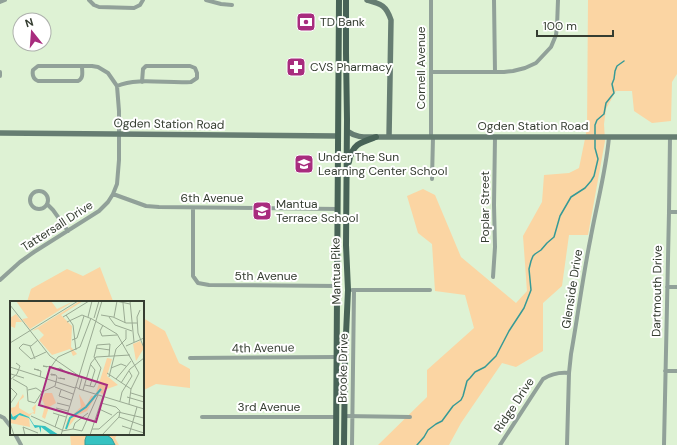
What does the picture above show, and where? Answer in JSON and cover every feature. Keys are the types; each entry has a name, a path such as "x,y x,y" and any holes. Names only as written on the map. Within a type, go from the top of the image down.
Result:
{"main road":[{"name":"Mantua Pike","path":"336,445 339,0"},
{"name":"Mantua Pike","path":"344,445 345,357 351,290 346,245 346,0"},
{"path":"346,245 349,240 350,159 352,150 364,141 376,137"}],"street":[{"path":"0,2 5,0"},
{"path":"90,0 94,5 99,7 134,8 140,5 143,0"},
{"path":"206,0 232,6"},
{"path":"367,0 383,5 391,20 389,137"},
{"name":"Cornell Avenue","path":"431,0 432,180"},
{"path":"494,0 495,72"},
{"path":"432,72 513,71 536,63 551,46 556,35 558,0"},
{"path":"82,66 82,77 81,80 78,81 38,81 33,75 33,70 38,66 82,66 92,66 108,73 117,86 128,82 142,82 191,82 197,78 197,73 195,68 190,66 146,66 143,69 142,82"},
{"name":"Tattersall Drive","path":"0,280 20,262 98,211 108,202 113,194 117,184 118,174 119,111 117,86"},
{"name":"Ogden Station Road","path":"347,130 353,135 376,137 677,137"},
{"name":"Ogden Station Road","path":"0,133 338,136"},
{"name":"Poplar Street","path":"494,277 495,137"},
{"name":"Glenside Drive","path":"567,445 569,373 587,259 608,150 609,137"},
{"name":"Dartmouth Drive","path":"664,445 670,137"},
{"path":"36,191 42,191 48,198 47,204 41,208 35,208 30,204 31,195 36,191"},
{"name":"6th Avenue","path":"113,194 146,206 193,208 338,209"},
{"path":"47,204 68,230"},
{"name":"5th Avenue","path":"193,208 193,276 201,284 337,286"},
{"path":"669,212 677,212"},
{"path":"667,287 677,287"},
{"path":"351,290 430,290"},
{"name":"Brooke Drive","path":"351,290 352,445"},
{"name":"4th Avenue","path":"190,358 337,357"},
{"path":"665,371 677,371"},
{"name":"Ridge Drive","path":"500,445 543,379 560,372 569,373"},
{"path":"0,416 4,418 10,426"},
{"name":"3rd Avenue","path":"202,417 336,416"},
{"path":"344,416 410,417"},
{"path":"16,435 21,445"}],"shaded area":[{"path":"588,0 677,0 677,74 672,82 671,121 652,123 634,111 632,91 616,91 606,109 604,124 605,141 588,235 569,235 562,286 543,303 543,351 516,367 502,363 461,423 449,445 378,445 427,397 427,370 474,328 465,295 435,291 432,244 418,233 407,196 423,189 435,195 461,257 516,303 527,291 523,236 542,202 544,175 569,173 579,168 587,129"},
{"path":"100,267 113,301 27,301 31,289 67,269 83,276"},
{"path":"144,319 165,331 179,363 190,369 190,388 156,384 144,390"},
{"path":"70,435 117,435 115,438 119,445 71,445"}],"water":[{"path":"87,435 107,435 112,439 115,445 85,445"}],"waterway":[{"path":"417,445 428,430 442,421 453,406 461,400 467,381 475,372 485,367 496,356 509,331 524,308 531,290 529,269 533,256 554,237 560,216 571,197 585,188 594,176 598,159 595,148 595,125 597,120 604,114 606,103 614,93 612,84 617,66 624,61"}],"place":[{"name":"TD Bank","path":"306,22"},
{"name":"CVS Pharmacy","path":"296,67"},
{"name":"Under The Sun Learning Center School","path":"304,164"},
{"name":"Mantua Terrace School","path":"262,211"}]}
